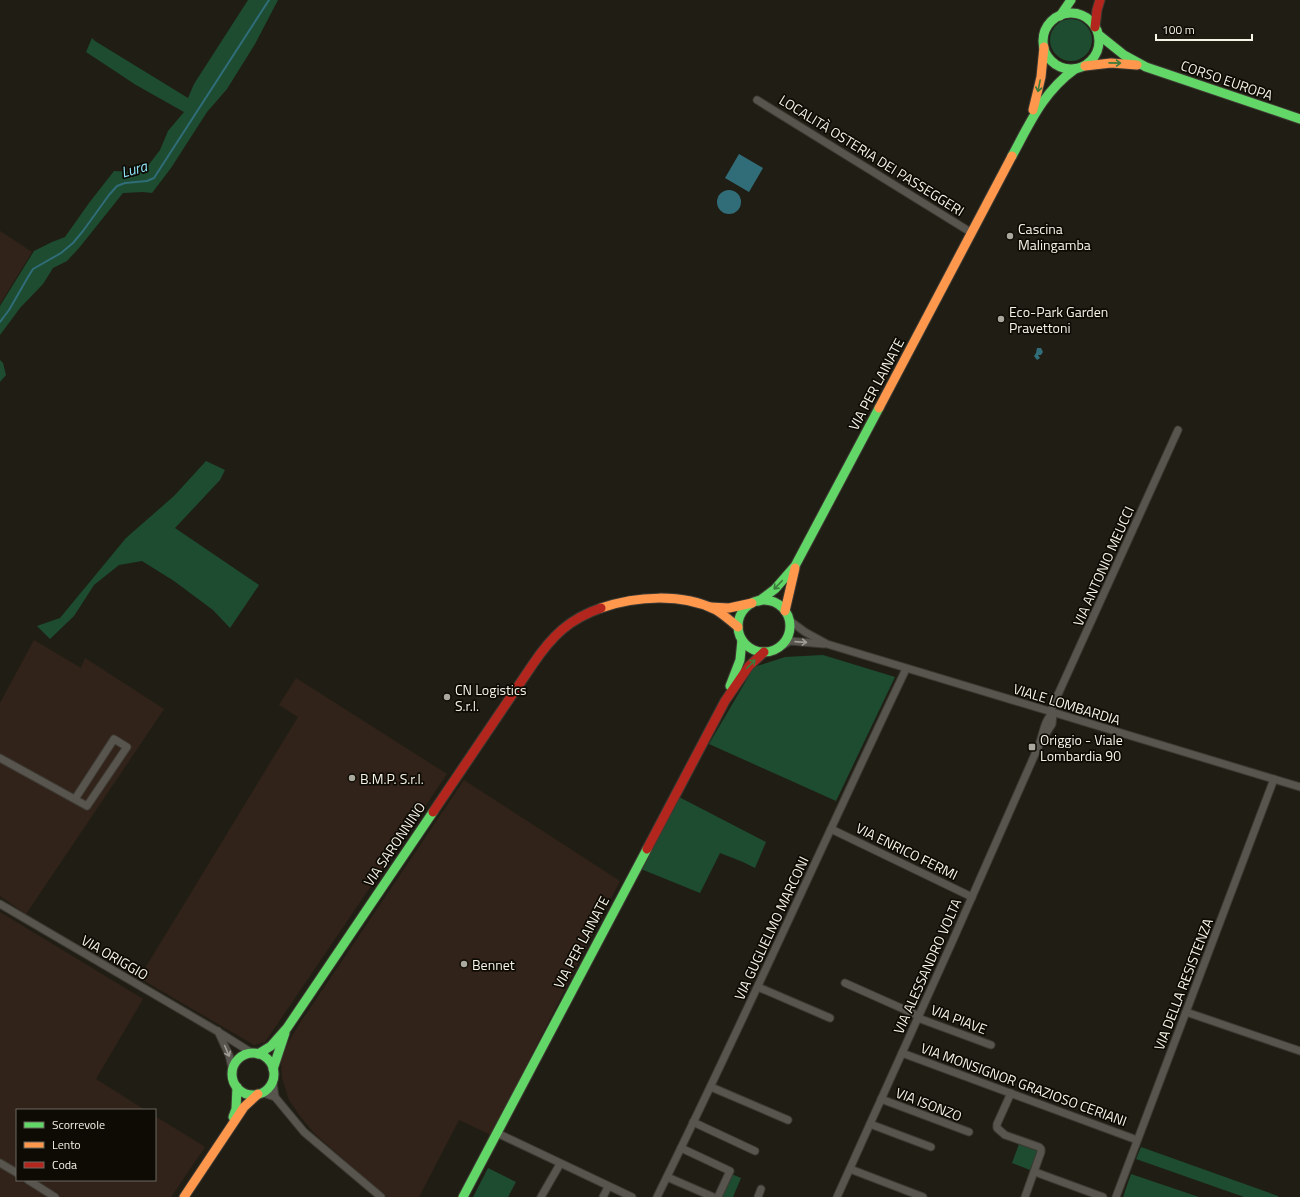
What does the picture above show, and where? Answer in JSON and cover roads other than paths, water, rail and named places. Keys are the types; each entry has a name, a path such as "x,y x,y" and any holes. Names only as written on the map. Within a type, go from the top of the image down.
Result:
{"main road":[{"path":"1060,16 1071,0"},
{"path":"1028,127 1049,91 1062,78 1091,61 1096,53 1099,45 1097,10 1100,0"},
{"path":"1028,127 1037,94 1046,29 1052,21 1068,13 1084,16 1090,20 1097,31"},
{"name":"CORSO EUROPA","path":"1097,31 1124,55 1146,67"},
{"path":"1044,48 1047,55 1059,66 1067,68 1079,67"},
{"name":"CORSO EUROPA","path":"1079,67 1099,63 1135,64 1300,119"},
{"name":"VIA PER LAINATE","path":"756,602 775,588 795,566 1028,127"},
{"name":"VIA PER LAINATE","path":"786,611 795,566"},
{"name":"VIA SARONNINO","path":"255,1054 266,1051 287,1028 528,671 550,641 576,618 598,608 620,602 649,598 673,599 691,602 710,608 728,618 738,627"},
{"path":"766,600 774,602 786,611 790,621 790,629 784,644 777,649 764,652 755,651 742,640 738,627 739,620 742,613 756,602 766,600"},
{"name":"VIA SARONNINO","path":"710,608 729,608 756,602"},
{"name":"VIA PER LAINATE","path":"725,701 740,660 742,640"},
{"name":"VIA PER LAINATE","path":"463,1197 725,701 749,666 764,652"},
{"name":"VIA SARONNINO","path":"273,1068 287,1028"},
{"path":"184,1197 244,1107 269,1088 274,1079 273,1068 270,1062 264,1057 255,1054 245,1055 238,1061 233,1072 233,1080 237,1087 243,1092 260,1094"},
{"path":"229,1128 236,1109 237,1087"}],"street":[{"name":"LOCALITÀ OSTERIA DEI PASSEGGERI","path":"757,100 972,233"},
{"name":"VIA ANTONIO MEUCCI","path":"1052,713 1178,430"},
{"name":"VIALE LOMBARDIA","path":"790,621 805,632 827,644 1300,788"},
{"name":"VIALE LOMBARDIA","path":"777,649 790,641 827,644"},
{"name":"VIA GUGLIELMO MARCONI","path":"657,1197 711,1087 906,669"},
{"name":"VIA ALESSANDRO VOLTA","path":"837,1197 1039,745 1052,724 1052,713"},
{"path":"0,758 87,806 127,747 114,739 75,799"},
{"name":"VIA DELLA RESISTENZA","path":"1116,1197 1274,780"},
{"name":"VIA ENRICO FERMI","path":"831,829 972,897"},
{"name":"VIA ORIGGIO","path":"0,904 255,1054"},
{"name":"VIA PIAVE","path":"845,982 918,1017 991,1045"},
{"path":"758,987 830,1018"},
{"path":"1186,1012 1300,1051"},
{"path":"218,1031 229,1055 233,1072"},
{"name":"VIA MONSIGNOR GRAZIOSO CERIANI","path":"902,1053 1138,1140"},
{"path":"274,1079 275,1097 304,1132 381,1197"},
{"path":"711,1087 788,1120"},
{"path":"1010,1093 997,1124 997,1128 1006,1135 1041,1149 1026,1197"},
{"path":"260,1094 275,1097"},
{"name":"VIA ISONZO","path":"881,1099 969,1132"},
{"path":"693,1122 755,1150"},
{"path":"870,1124 930,1147"},
{"path":"497,1133 608,1187 632,1197"},
{"path":"681,1148 730,1171 718,1197"},
{"path":"0,1163 16,1172"},
{"path":"541,1197 560,1164"},
{"path":"850,1169 923,1197"},
{"path":"1035,1172 1103,1197"},
{"path":"667,1177 713,1197"},
{"path":"30,1181 55,1197"},
{"path":"603,1197 608,1187"},
{"path":"758,1197 761,1189"}],"water":[{"path":"739,154 763,168 749,192 725,178"},
{"path":"729,190 734,191 740,197 740,207 734,213 729,214 724,213 718,207 717,202 718,197 724,191"},
{"path":"1037,348 1041,348 1043,352 1041,355 1038,355 1040,358 1037,360 1034,356"}],"waterway":[{"name":"Lura","path":"0,322 9,310 33,269 61,253 73,243 117,186 125,183 147,181 154,178 269,0"}],"place":[{"name":"Cascina Malingamba","path":"1010,236"},
{"name":"Eco-Park Garden Pravettoni","path":"1001,319"},
{"name":"CN Logistics S.r.l.","path":"447,697"},
{"name":"Origgio - Viale Lombardia 90","path":"1032,747"},
{"name":"B.M.P. S.r.l.","path":"352,778"},
{"name":"Bennet","path":"464,964"}]}
